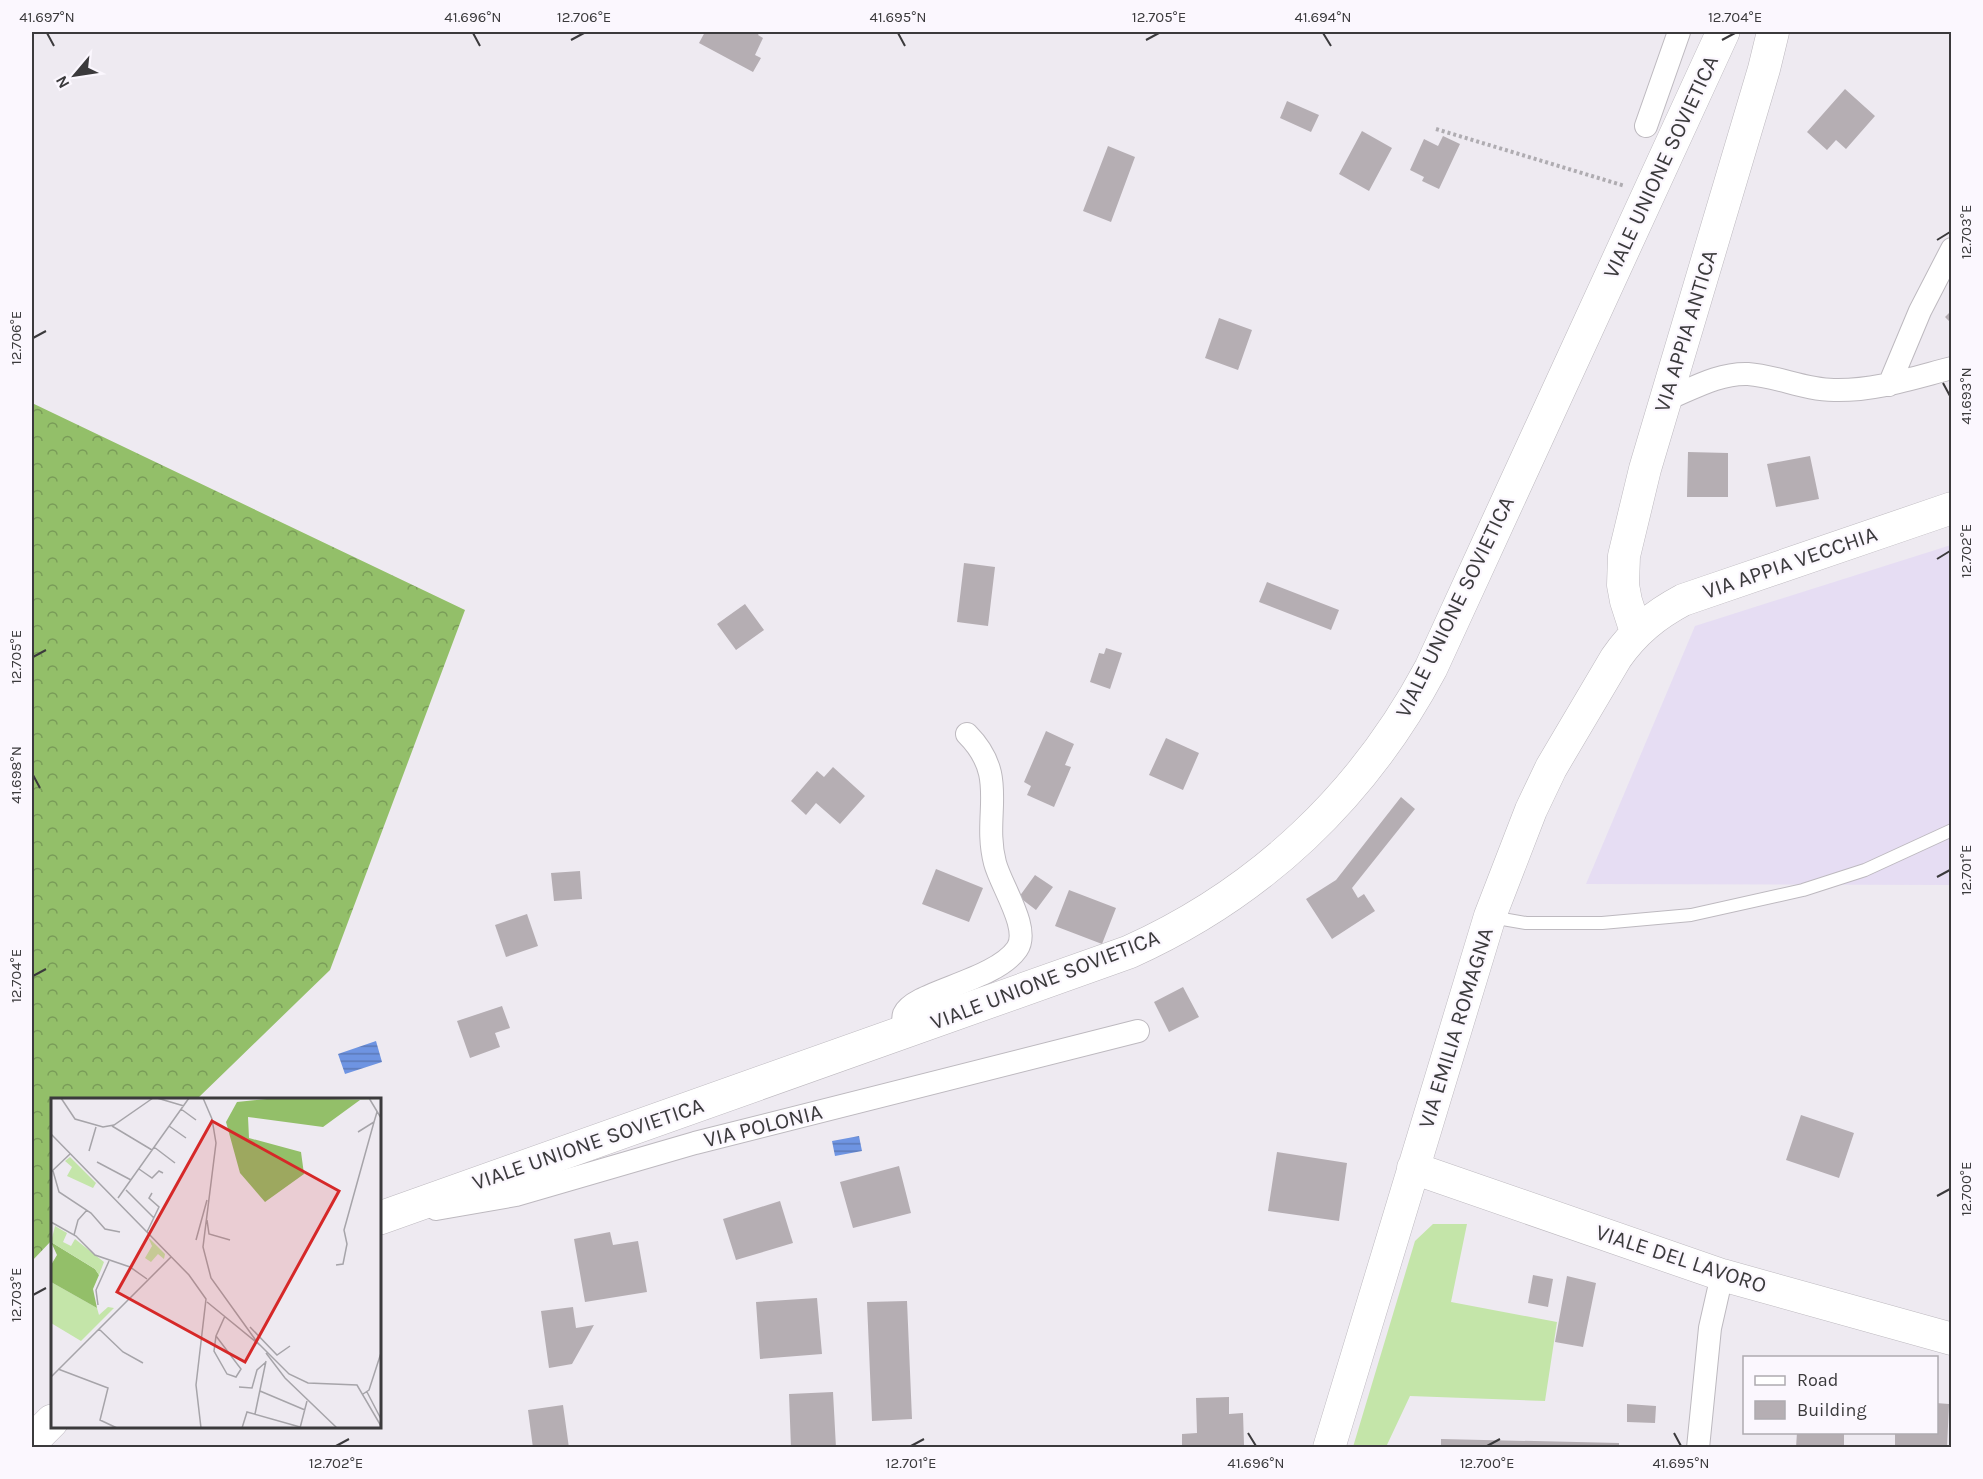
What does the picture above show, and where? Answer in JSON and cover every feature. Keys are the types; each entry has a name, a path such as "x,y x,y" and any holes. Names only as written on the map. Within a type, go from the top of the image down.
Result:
{"main road":[{"name":"VIALE UNIONE SOVIETICA","path":"384,1216 1101,963 1162,937 1219,904 1254,878 1322,820 1390,737 1431,668 1649,193 1653,129 1723,32"},
{"name":"VIA APPIA ANTICA","path":"1636,632 1626,601 1623,564 1645,469 1761,81 1773,32"},
{"name":"VIA APPIA VECCHIA","path":"1636,632 1658,614 1696,595 1952,508"},
{"name":"VIA EMILIA ROMAGNA","path":"1329,1448 1490,916 1531,810 1551,768 1616,658 1636,632"},
{"name":"VIALE DEL LAVORO","path":"1413,1168 1722,1275 1952,1339"},
{"path":"32,1441 51,1422"}],"street":[{"path":"1653,129 1679,32"},
{"path":"1888,385 1920,311 1952,249"},
{"path":"1665,400 1707,382 1736,374 1759,376 1831,390 1888,385 1952,368"},
{"path":"905,1032 903,1017 910,1007 924,998 999,966 1011,957 1020,943 1022,934 1018,919 1002,885 993,855 990,768 983,752 967,734"},
{"name":"VIA POLONIA","path":"384,1216 473,1204 516,1195 695,1143 1138,1031"},
{"path":"1698,1448 1710,1328 1722,1275"}],"lane":[{"path":"1490,916 1526,923 1602,923 1691,915 1803,890 1865,870 1952,830"}],"path":[{"path":"1436,129 1649,193"}],"shaded area":[{"path":"1951,545 1951,885 1586,884 1695,626"}],"green space":[{"path":"32,403 465,610 330,970 198,1098 51,1098 51,1241 32,1261"},
{"path":"1433,1224 1467,1224 1451,1302 1557,1322 1545,1401 1410,1396 1386,1447 1353,1447 1415,1241"}],"water":[{"path":"376,1041 382,1062 345,1074 338,1054"},
{"path":"859,1136 862,1151 835,1156 832,1141"}],"building":[{"path":"705,32 760,32 758,35 763,38 755,55 761,58 753,72 699,43"},
{"path":"1845,89 1875,116 1846,149 1836,140 1827,150 1807,132"},
{"path":"1287,101 1319,115 1311,132 1280,118"},
{"path":"1362,131 1392,148 1369,191 1339,174"},
{"path":"1443,136 1460,144 1439,189 1422,181 1424,177 1410,170 1424,139 1438,146"},
{"path":"1108,146 1135,157 1111,222 1083,211"},
{"path":"1952,310 1952,324 1945,317"},
{"path":"1219,318 1252,330 1238,370 1205,358"},
{"path":"1688,452 1728,453 1728,497 1687,497"},
{"path":"1810,456 1819,499 1776,507 1767,464"},
{"path":"964,563 995,567 988,626 957,622"},
{"path":"1267,582 1339,610 1331,630 1259,602"},
{"path":"745,604 764,630 736,650 717,624"},
{"path":"1106,648 1122,653 1110,689 1090,682 1099,653 1104,654"},
{"path":"1046,731 1074,744 1065,765 1071,767 1054,807 1027,795 1031,786 1024,782"},
{"path":"1166,738 1199,753 1183,790 1149,775"},
{"path":"833,767 865,796 840,824 816,803 806,815 791,801 817,771 824,777"},
{"path":"1401,797 1415,809 1352,888 1358,898 1364,894 1375,911 1332,939 1306,899 1336,880"},
{"path":"936,869 983,888 969,922 922,904"},
{"path":"580,871 582,899 554,901 551,873"},
{"path":"1035,875 1053,887 1036,910 1019,897"},
{"path":"1069,890 1116,908 1102,944 1055,926"},
{"path":"527,914 538,946 506,957 495,925"},
{"path":"1183,987 1199,1017 1169,1032 1154,1002"},
{"path":"502,1006 510,1028 495,1033 500,1047 470,1058 457,1021"},
{"path":"1801,1115 1854,1133 1839,1178 1786,1160"},
{"path":"1277,1152 1347,1163 1339,1221 1268,1211"},
{"path":"899,1166 911,1213 853,1228 840,1182"},
{"path":"780,1201 793,1243 736,1260 723,1219"},
{"path":"610,1232 613,1245 638,1241 647,1292 585,1302 574,1239"},
{"path":"1533,1275 1553,1279 1548,1307 1528,1303"},
{"path":"1567,1276 1596,1283 1583,1347 1555,1342"},
{"path":"817,1298 822,1354 760,1359 756,1302"},
{"path":"907,1301 912,1419 872,1421 867,1302"},
{"path":"573,1307 576,1328 594,1325 572,1364 549,1368 541,1311"},
{"path":"833,1392 836,1448 791,1448 789,1394"},
{"path":"1229,1397 1229,1414 1243,1413 1244,1445 1227,1446 1228,1448 1182,1448 1182,1434 1197,1433 1196,1398"},
{"path":"1938,1403 1949,1404 1947,1448 1895,1448 1895,1434 1938,1434"},
{"path":"1627,1404 1656,1406 1655,1423 1627,1422"},
{"path":"563,1405 569,1448 533,1448 528,1410"},
{"path":"1797,1434 1844,1434 1844,1448 1796,1448"},
{"path":"1441,1439 1619,1443 1619,1448 1441,1448"}]}
